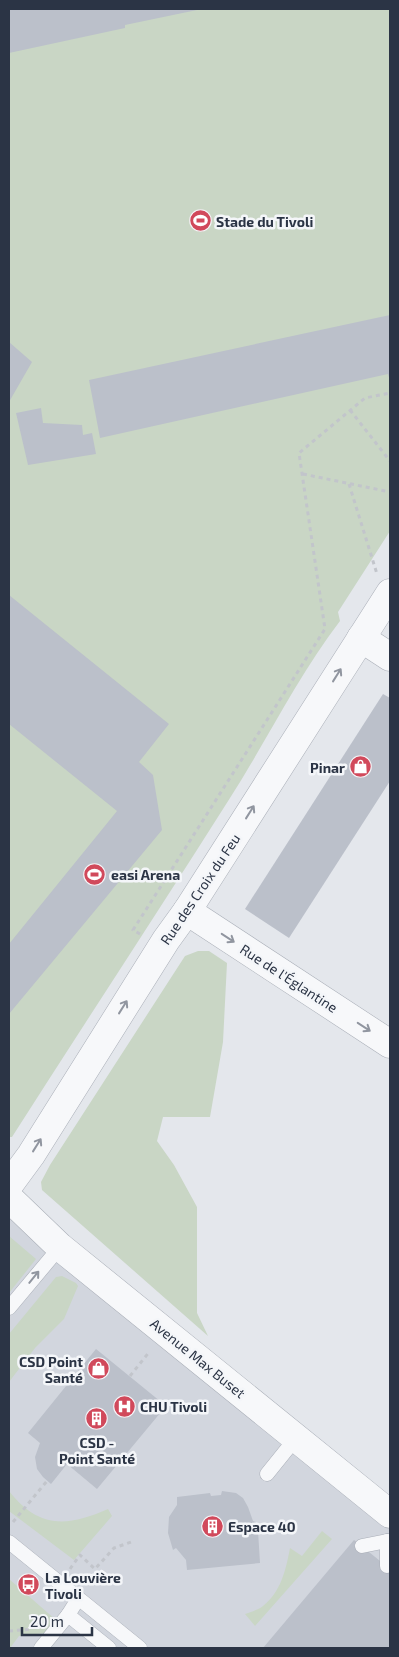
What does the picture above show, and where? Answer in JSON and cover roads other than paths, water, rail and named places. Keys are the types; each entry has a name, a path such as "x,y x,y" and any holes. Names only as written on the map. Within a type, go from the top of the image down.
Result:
{"street":[{"name":"Rue des Croix du Feu","path":"10,1198 31,1155 161,948 188,911 388,596"},
{"path":"361,638 390,657"},
{"name":"Rue de l'Églantine","path":"188,911 390,1044"},
{"name":"Avenue Max Buset","path":"10,1198 60,1247 390,1514"}],"lane":[{"path":"9,1308 60,1247"},
{"path":"267,1474 296,1438"},
{"path":"389,1539 375,1557 389,1539"},
{"path":"9,1542 140,1648"},
{"path":"41,1648 68,1615 78,1599"},
{"path":"68,1615 109,1648"}],"place":[{"name":"Stade du Tivoli","path":"200,221"},
{"name":"Pinar","path":"361,767"},
{"name":"easi Arena","path":"95,874"},
{"name":"CSD Point Santé","path":"99,1369"},
{"name":"CHU Tivoli","path":"124,1406"},
{"name":"CSD - Point Santé","path":"97,1419"},
{"name":"Espace 40","path":"212,1526"},
{"name":"La Louvière Tivoli","path":"29,1585"}]}
